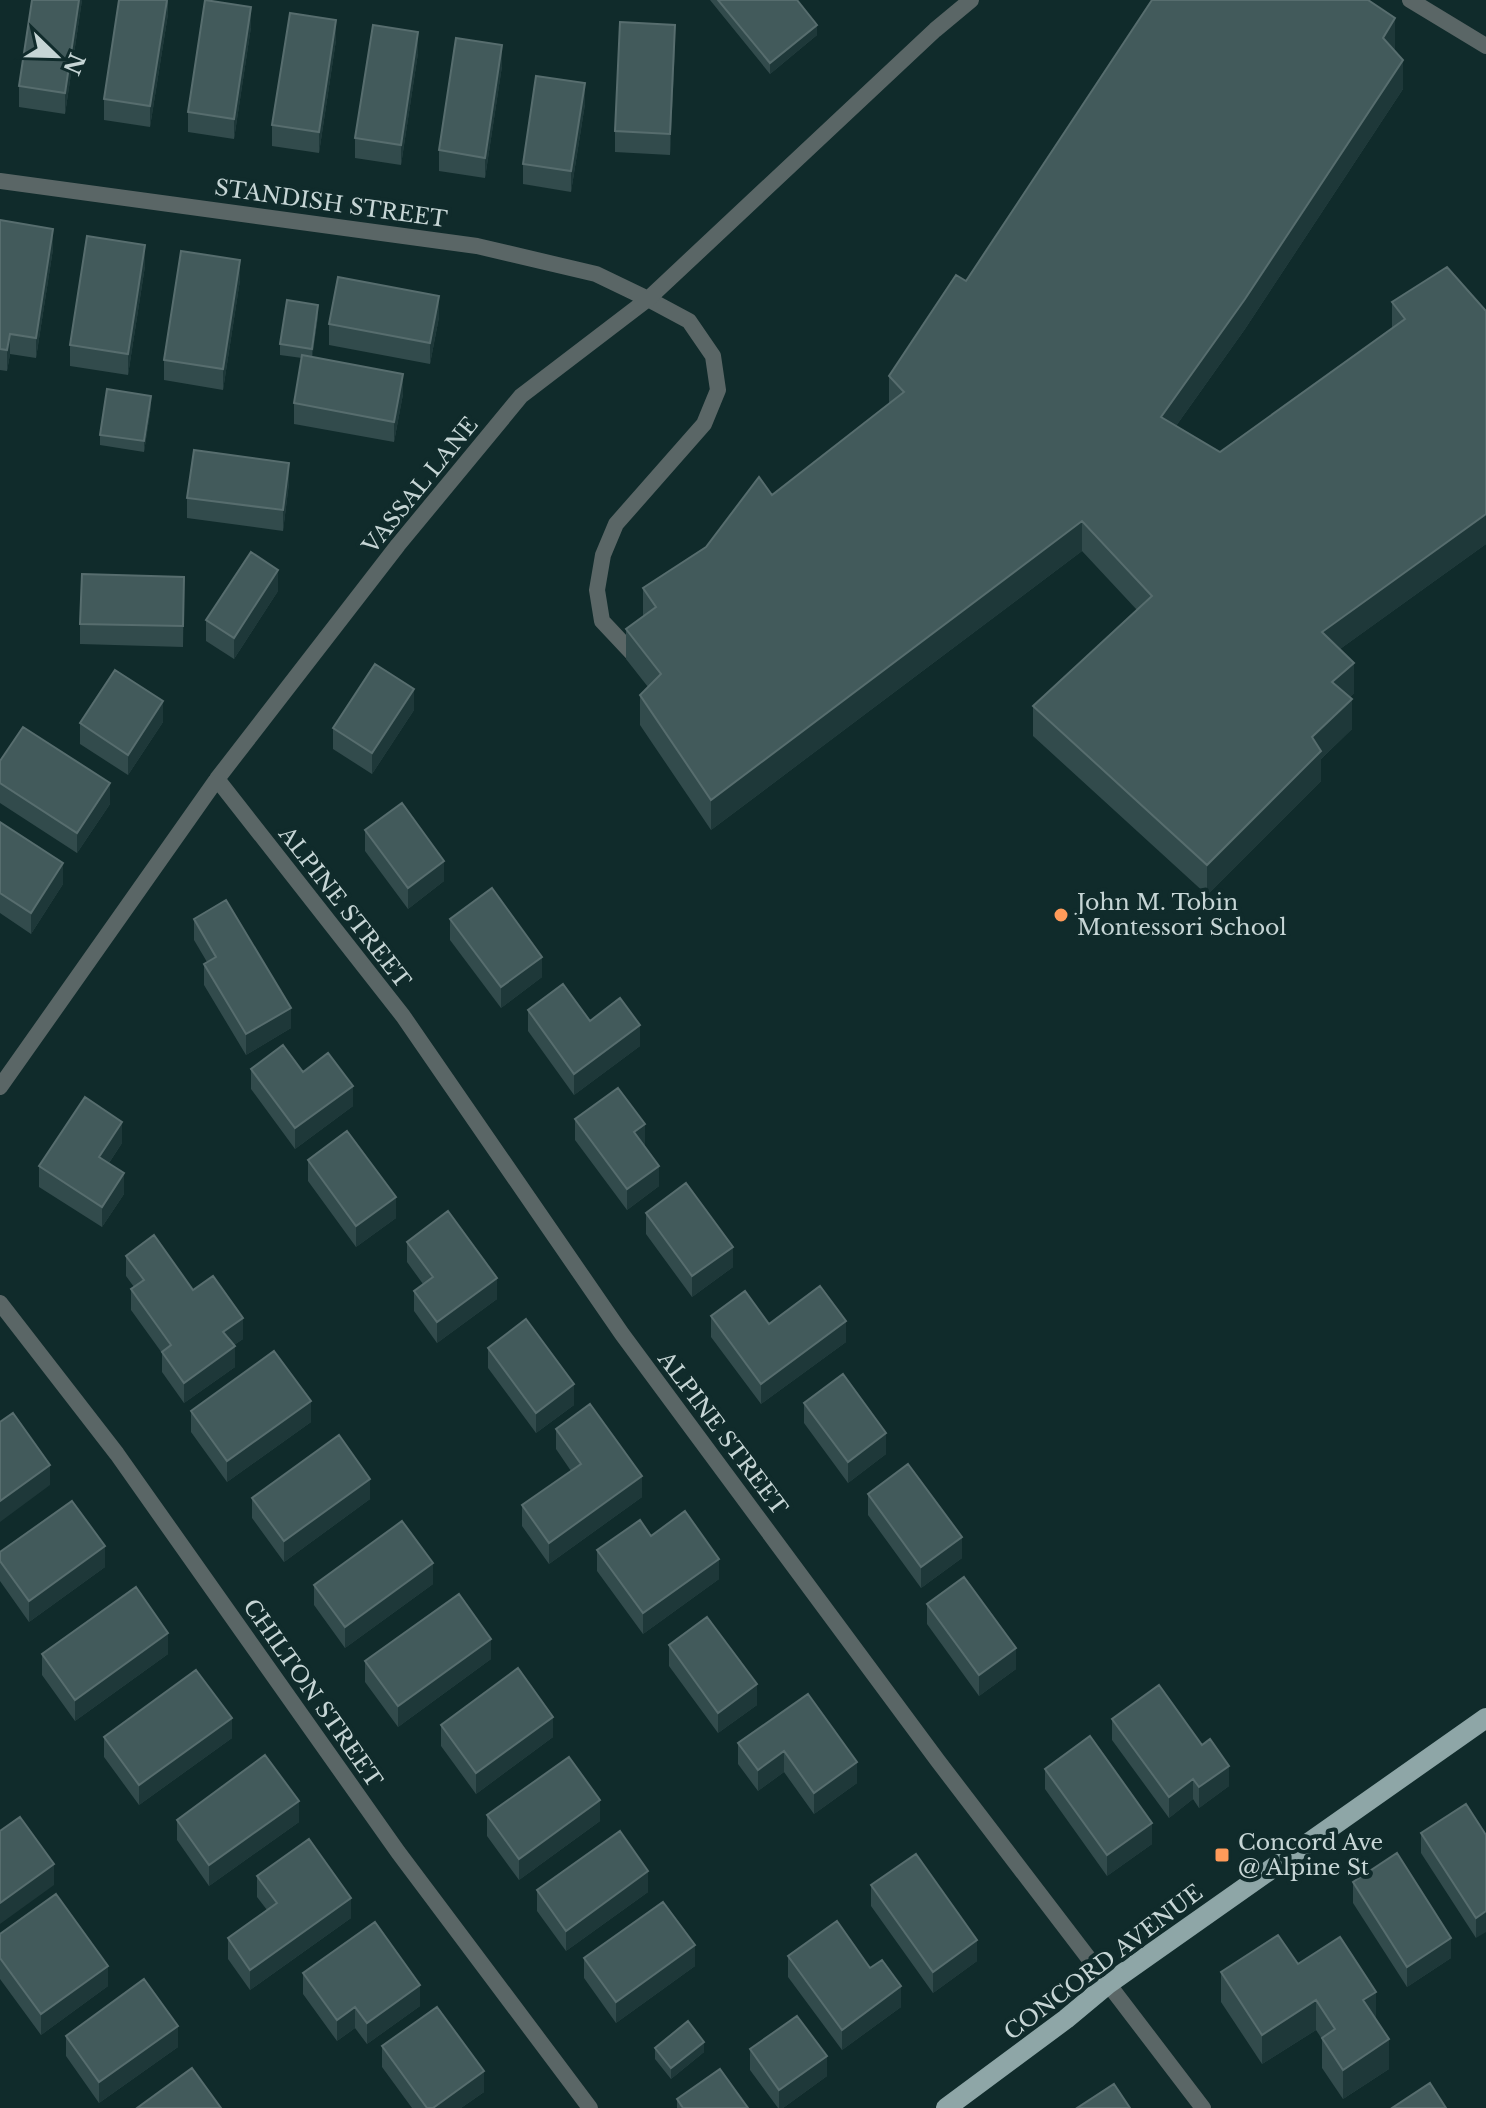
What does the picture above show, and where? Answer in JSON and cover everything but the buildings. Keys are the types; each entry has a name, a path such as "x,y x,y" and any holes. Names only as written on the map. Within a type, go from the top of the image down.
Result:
{"main road":[{"name":"CONCORD AVENUE","path":"946,2108 1108,1984 1486,1718"}],"street":[{"name":"VASSAL LANE","path":"0,1087 217,779 398,545 521,396 648,299 935,30 971,0"},
{"path":"1410,0 1486,46"},
{"name":"STANDISH STREET","path":"0,181 477,246 596,274 689,321 713,356 718,390 704,424 616,524 603,555 597,590 602,621 633,654"},
{"name":"ALPINE STREET","path":"217,779 403,1016 622,1334 938,1761 1203,2108"},
{"name":"CHILTON STREET","path":"0,1303 117,1454 398,1852 590,2108"}],"place":[{"name":"John M. Tobin Montessori School","path":"1061,915"},
{"name":"Concord Ave @ Alpine St","path":"1222,1855"}]}
